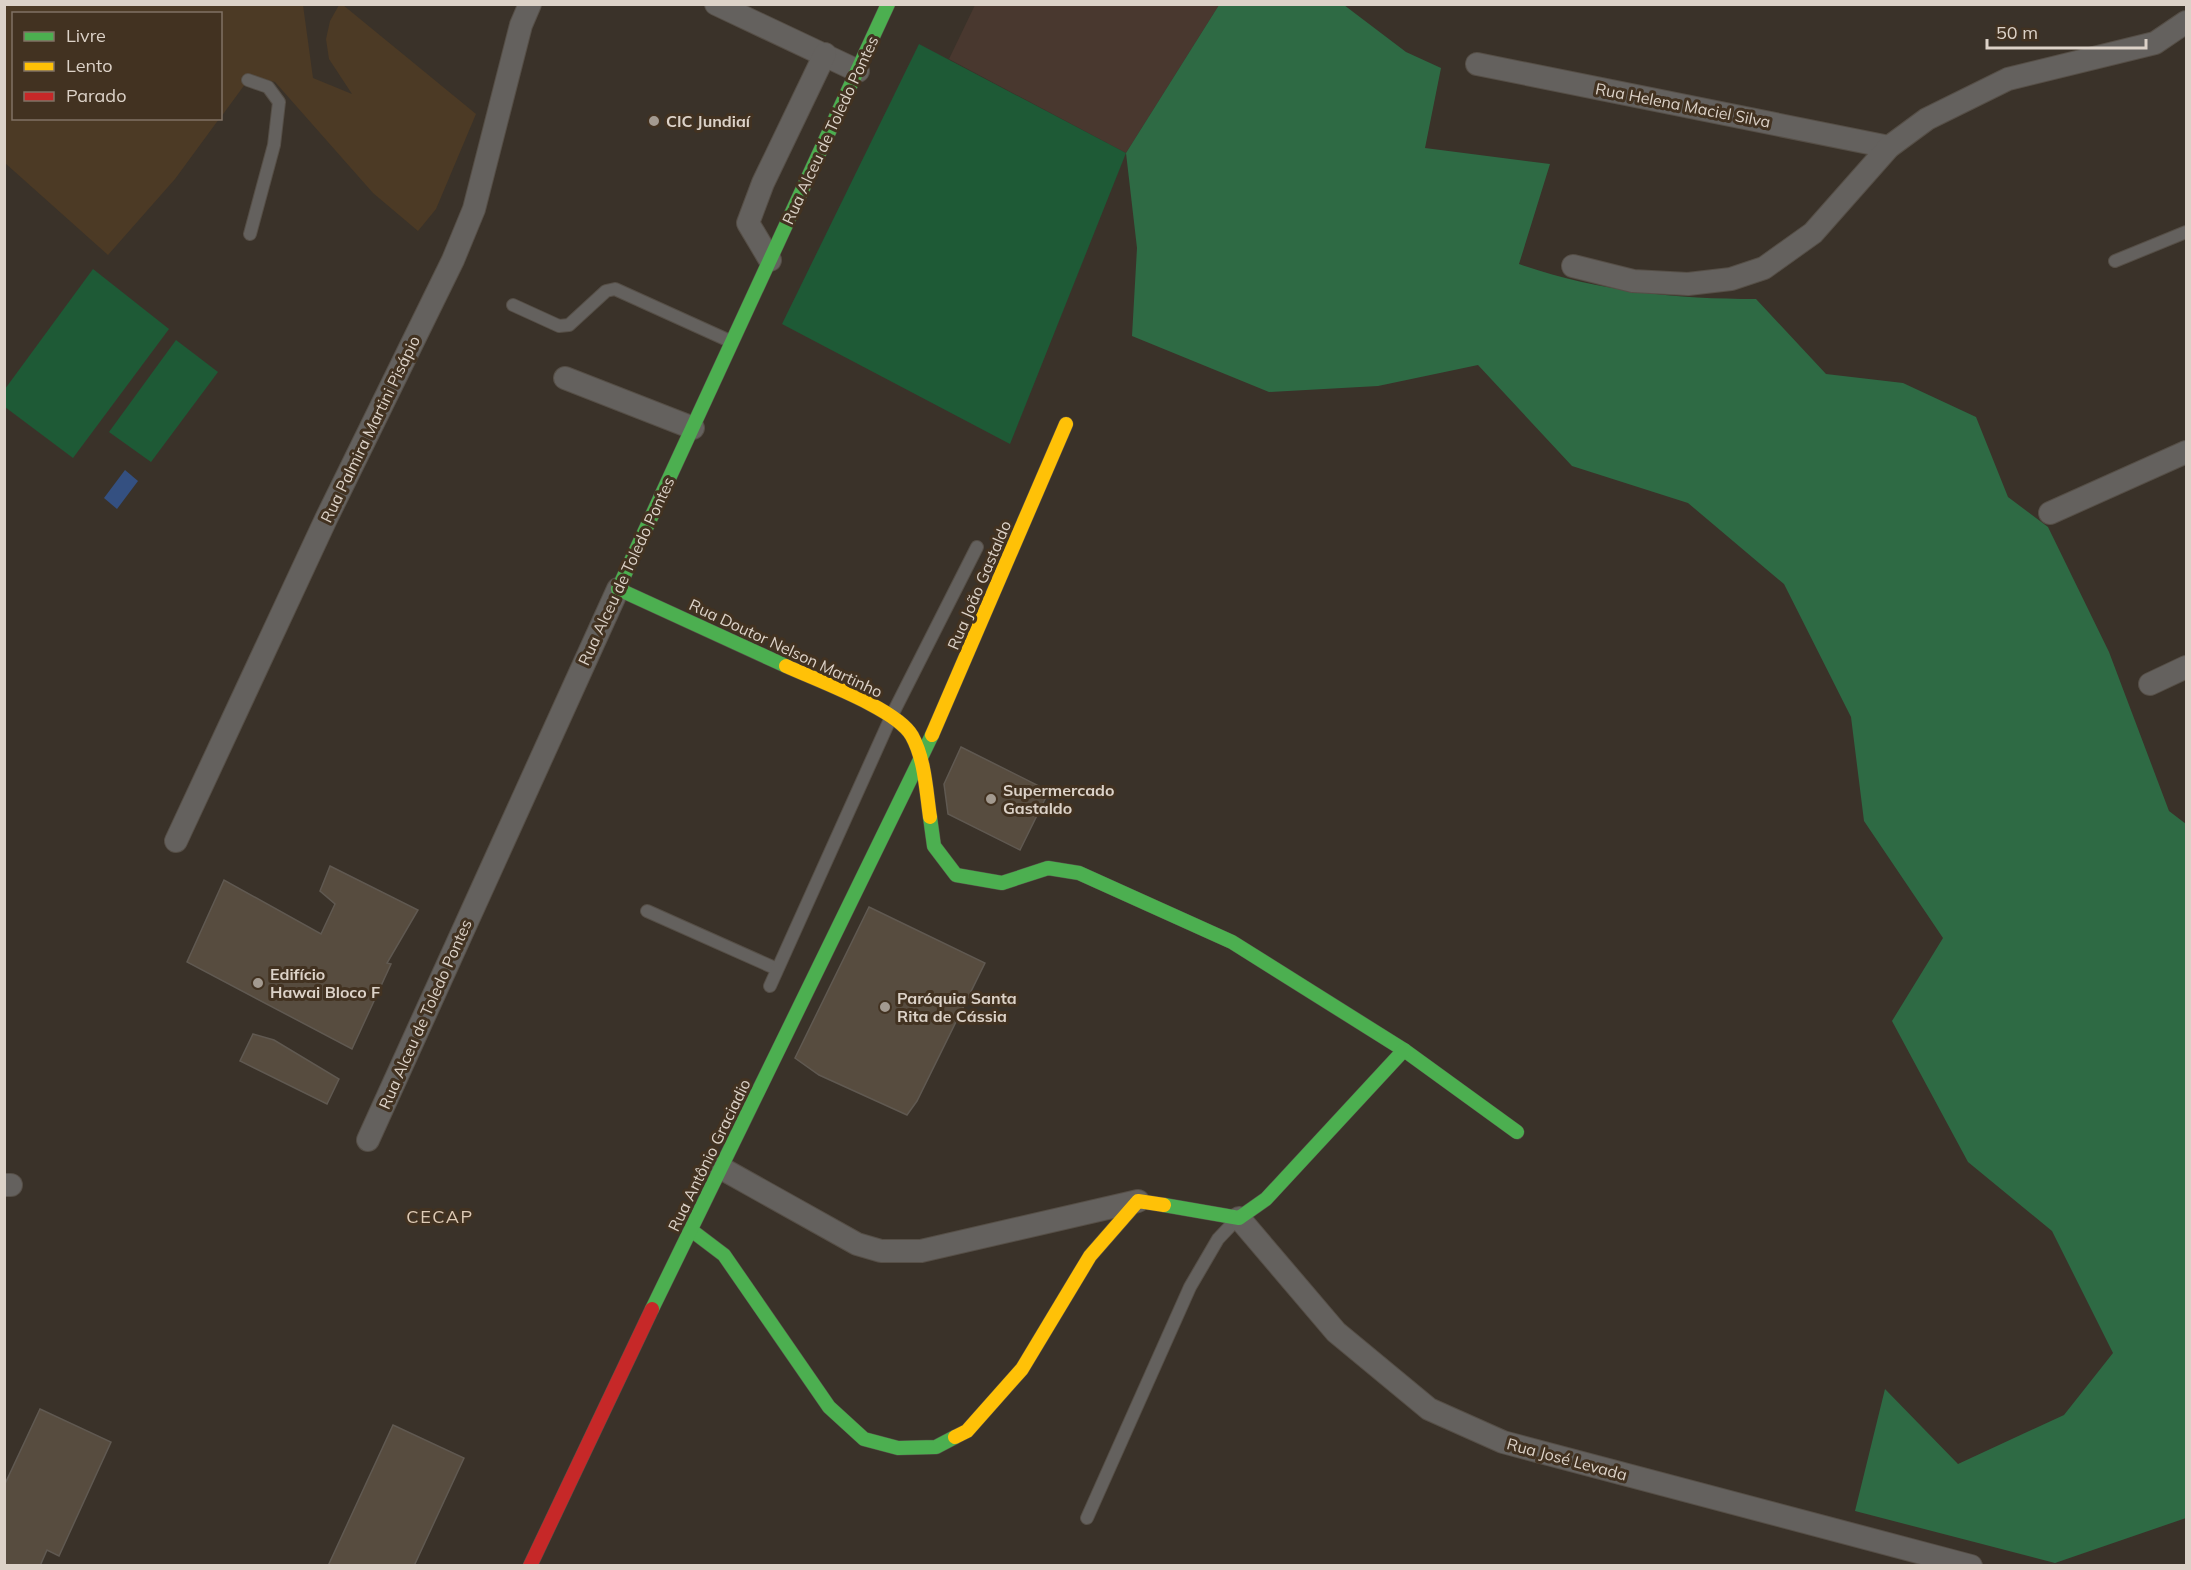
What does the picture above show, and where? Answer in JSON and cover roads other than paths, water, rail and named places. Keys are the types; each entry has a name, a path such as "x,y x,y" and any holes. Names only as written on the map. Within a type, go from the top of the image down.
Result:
{"street":[{"name":"Rua Palmira Martini Pisápio","path":"176,841 326,519 453,260 474,209 521,25 530,4"},
{"path":"716,4 858,71"},
{"name":"Rua Alceu de Toledo Pontes","path":"368,1140 618,589 888,4"},
{"path":"1573,266 1633,281 1688,284 1731,279 1764,267 1813,233 1889,147 1927,119 2008,79 2155,43 2187,22"},
{"path":"770,260 748,223 763,183 825,54"},
{"name":"Rua Helena Maciel Silva","path":"1477,64 1889,147"},
{"path":"565,378 693,428"},
{"name":"Rua João Gastaldo","path":"921,759 1066,424"},
{"path":"2050,513 2187,452"},
{"name":"Rua Doutor Nelson Martinho","path":"618,589 892,716 911,734 921,759 934,846 956,875 1002,883 1048,868 1079,873 1232,942 1404,1050 1517,1132"},
{"path":"2150,684 2187,667"},
{"name":"Rua Antônio Graciadio","path":"530,1566 921,759"},
{"path":"721,1168 857,1244 881,1251 921,1251 1138,1201 1239,1218 1266,1199 1404,1050"},
{"path":"691,1230 724,1255 829,1407 864,1439 898,1448 936,1447 967,1431 1022,1369 1090,1256 1138,1201"},
{"name":"Rua José Levada","path":"1239,1218 1336,1332 1429,1409 1503,1442 1971,1566"}],"lane":[{"path":"248,80 268,87 279,102 274,145 250,234"},
{"path":"2115,261 2187,232"},
{"path":"513,305 560,326 569,325 606,291 615,290 732,342"},
{"path":"770,986 892,716 977,547"},
{"path":"646,911 777,969"},
{"path":"1087,1518 1190,1287 1218,1239 1239,1218"}],"water":[{"path":"125,470 138,481 117,509 104,498"}],"place":[{"name":"CIC Jundiaí","path":"654,121"},
{"name":"Supermercado Gastaldo","path":"991,799"},
{"name":"Edifício Hawai Bloco F","path":"258,983"},
{"name":"Paróquia Santa Rita de Cássia","path":"885,1007"}],"district":[{"name":"CECAP","path":"440,1217"}]}
